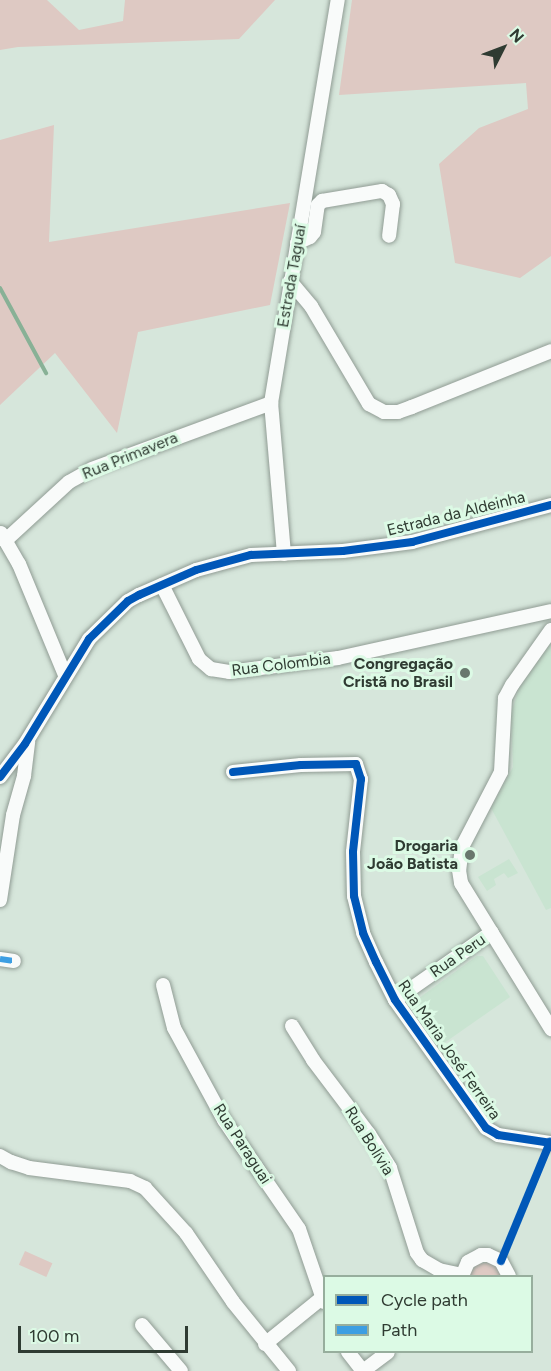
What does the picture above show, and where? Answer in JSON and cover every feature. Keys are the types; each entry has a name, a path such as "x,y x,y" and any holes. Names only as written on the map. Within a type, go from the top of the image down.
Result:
{"street":[{"name":"Estrada Taguaí","path":"284,554 271,403 290,281 315,151 338,0"},
{"path":"297,243 310,237 314,232 318,205 321,201 382,191 389,195 393,204 389,236"},
{"path":"290,281 311,306 369,404 384,412 398,412 412,407 551,351"},
{"name":"Rua Primavera","path":"2,537 69,482 92,469 271,403"},
{"name":"Estrada da Aldeinha","path":"0,777 28,739 89,639 128,602 162,585 195,570 251,555 342,551 412,542 551,505"},
{"path":"2,537 65,675"},
{"name":"Rua Colombia","path":"162,585 200,659 211,669 229,672 338,658 551,611"},
{"path":"551,630 505,698 501,772 462,847 459,870 461,883 551,1029"},
{"path":"0,900 13,815 24,776 28,739"},
{"name":"Rua Maria José Ferreira","path":"233,772 301,765 356,764 361,779 353,852 354,896 363,933 395,1000 486,1128 498,1135 551,1143"},
{"name":"Rua Peru","path":"395,1000 492,932"},
{"path":"0,959 14,961"},
{"name":"Rua Paraguai","path":"163,985 174,1028 224,1120 299,1229 323,1297"},
{"name":"Rua Bolívia","path":"292,1026 390,1168 417,1253 439,1270 458,1275"},
{"path":"0,1155 11,1162 45,1171 130,1181 145,1188 186,1233 265,1344 289,1371"},
{"path":"462,1275 464,1268 474,1258 488,1255 501,1261 508,1275"},
{"path":"265,1344 323,1301"},
{"path":"142,1325 181,1371"},
{"path":"349,1353 363,1371 387,1353"}],"shaded area":[{"path":"0,0 47,0 79,30 123,21 125,0 275,0 239,39 18,47 0,50"},
{"path":"352,0 551,0 551,256 520,278 455,263 439,164 479,128 528,109 526,83 339,95"},
{"path":"54,125 49,242 290,203 270,305 138,332 117,433 55,353 0,405 0,140"},
{"path":"551,643 551,908 546,910 491,808 513,767 511,713 520,686"},
{"path":"509,859 518,873 508,878 504,873 494,879 496,885 487,891 478,877"},
{"path":"477,956 483,956 510,997 437,1048 408,1006"},
{"path":"25,1251 52,1263 46,1277 19,1265"},
{"path":"487,1262 498,1266 503,1275 469,1275 476,1265"}],"waterway":[{"path":"0,288 46,373"}],"marked path":[{"path":"0,959 14,961"}],"cycle path":[{"path":"0,777 25,744 89,639 128,601 139,595 196,570 251,555 343,551 412,542 551,505"},
{"path":"233,772 301,765 356,764 361,779 353,852 354,896 363,933 395,1000 486,1128 498,1135 551,1143"},
{"path":"501,1261 550,1142"}],"place":[{"name":"Congregação Cristã no Brasil","path":"465,673"},
{"name":"Drogaria João Batista","path":"470,855"}]}
